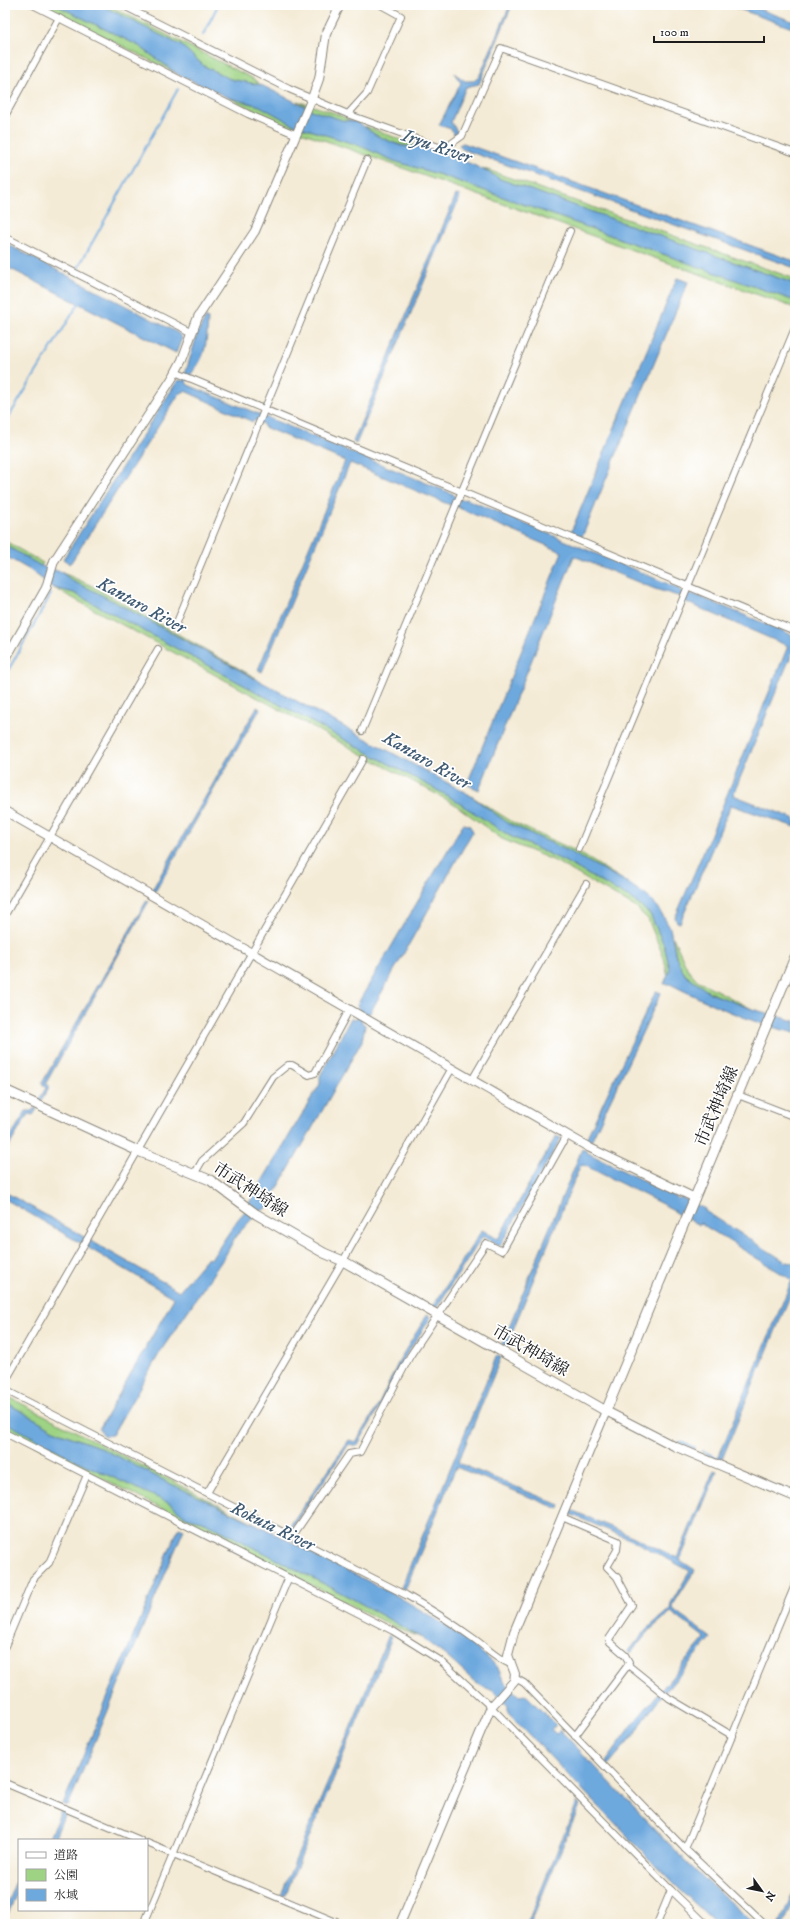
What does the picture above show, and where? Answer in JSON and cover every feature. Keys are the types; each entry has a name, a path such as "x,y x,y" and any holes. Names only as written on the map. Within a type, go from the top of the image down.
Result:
{"main road":[{"name":"市武神埼線","path":"5,1090 138,1151 195,1173 217,1185 256,1214 324,1253 343,1261 606,1412 795,957"}],"street":[{"path":"33,5 248,114 298,135"},
{"path":"122,5 289,89 348,114 447,150 452,143 462,136 501,48 795,153"},
{"path":"5,660 46,588 53,564 175,372 182,360 191,332 198,317 254,231 298,135 319,79 326,34 340,5"},
{"path":"348,114 367,93 401,16 381,5"},
{"path":"5,116 59,18"},
{"path":"175,627 367,160"},
{"path":"362,731 570,231"},
{"path":"5,237 191,332"},
{"path":"579,849 795,328"},
{"path":"175,372 264,411 687,588 795,631"},
{"path":"5,915 158,649"},
{"path":"5,1382 363,759"},
{"path":"5,812 590,1148 694,1200"},
{"path":"472,1080 586,884"},
{"path":"195,1173 202,1161 244,1123 273,1077 288,1065 292,1065 309,1075 315,1073 349,1010"},
{"path":"207,1492 343,1261 452,1068"},
{"path":"738,1095 795,1117"},
{"path":"292,1537 349,1454 360,1452 410,1356 486,1243 502,1251 567,1135"},
{"path":"5,1390 406,1594 438,1613 475,1639 500,1660 510,1664"},
{"path":"514,1681 508,1655 514,1632 606,1412 674,1446 795,1497"},
{"path":"5,1433 288,1579 393,1631 440,1661 491,1707 706,1924"},
{"path":"5,1646 33,1579 49,1564 87,1475"},
{"path":"562,1517 618,1541 617,1550 607,1567 617,1577 632,1605 609,1639 610,1642 625,1655 629,1662 628,1666 575,1736"},
{"path":"144,1924 288,1579"},
{"path":"686,1849 795,1585"},
{"path":"628,1666 665,1695 733,1736"},
{"path":"400,1924 491,1707 514,1681"},
{"path":"514,1681 524,1683 686,1849 764,1924"},
{"path":"5,1783 138,1839"},
{"path":"148,1843 341,1924"},
{"path":"657,1924 671,1890"}],"green space":[{"path":"42,5 56,5 139,46 179,75"},
{"path":"101,5 108,5 252,78 261,85 230,79 204,66 182,46"},
{"path":"227,97 260,106 294,125 358,145 394,161 441,175 795,301 795,308 290,128"},
{"path":"297,101 335,113 350,120 345,121 314,111"},
{"path":"365,126 420,147 391,142 377,135"},
{"path":"482,168 795,279 795,284 500,179"},
{"path":"5,541 43,563 41,566 5,545"},
{"path":"61,572 92,586 256,678 94,591 74,582"},
{"path":"54,588 74,593 448,796 510,836 564,861 633,900 650,914 664,945 670,970 668,977 664,958 648,919 635,907 555,861 502,839 453,803"},
{"path":"468,794 514,823 576,851 628,883 568,851 508,823"},
{"path":"673,937 687,968 697,980 752,1009 700,987 686,975 680,967 676,957"},
{"path":"5,1395 258,1525 169,1483 99,1447 58,1432 5,1402"},
{"path":"5,1421 79,1462 170,1503 186,1517 205,1522 353,1599 422,1638 392,1626 5,1429"}],"water":[{"path":"56,5 101,5 182,46 204,66 230,79 261,85 314,111 345,121 359,123 375,135 402,146 421,147 451,156 472,164 500,179 795,284 795,301 441,175 394,161 358,145 294,125 260,106 227,97 179,75 139,46"},
{"path":"510,5 512,5 479,84 466,87 451,122 458,133 455,136 451,129 439,125 461,83 454,73 465,81 474,81 479,77"},
{"path":"728,5 748,5 795,22 795,29"},
{"path":"463,143 794,261 795,258 795,268 462,149 459,145"},
{"path":"456,195 460,196 356,444 353,442"},
{"path":"5,243 178,333 182,338 176,353 5,266"},
{"path":"677,278 688,282 582,537 571,532"},
{"path":"206,317 208,319 205,347 202,358 186,382 188,385 453,494 455,497 462,500 466,499 678,588 684,594 693,594 795,636 795,646 733,795 795,819 795,827 731,805 680,923 677,922 675,918 788,646 688,603 678,596 655,589 574,556 479,790 467,784 562,552 459,507 450,505 350,463 262,672 258,670 345,461 264,427 263,424 255,420 253,422 185,391 179,394 70,564 63,559 178,380 183,381 198,332"},
{"path":"5,545 41,566 61,572 74,582 94,591 468,794 508,823 568,851 628,883 648,897 658,907 670,928 676,957 685,975 710,993 752,1009 795,1021 795,1033 763,1024 716,1006 670,984 664,984 670,969 664,945 650,914 633,900 564,861 510,836 448,796 74,593 54,588 30,570 5,556"},
{"path":"257,707 260,709 155,892 152,890"},
{"path":"463,824 469,825 473,831 370,1013 365,1014 361,1021 365,1025 362,1041 266,1209 257,1211 236,1236 225,1256 162,1349 112,1435 104,1436 99,1429 174,1298 5,1199 5,1192 179,1291 206,1259 212,1258 238,1219 250,1206 249,1203 320,1084 320,1076 351,1018 356,1019 360,1011 357,1005"},
{"path":"147,900 149,901 46,1083 49,1087 41,1102 38,1101 46,1088 42,1083"},
{"path":"656,991 661,993 591,1141 586,1139"},
{"path":"34,1108 37,1109 33,1115 28,1114 5,1153 5,1146 26,1111 32,1111"},
{"path":"556,1136 561,1138 500,1246 483,1236 435,1310 432,1308 482,1230 498,1239"},
{"path":"582,1149 679,1199 681,1197 705,1209 705,1211 786,1262 794,1263 795,1261 795,1284 722,1459 718,1458 792,1280 700,1223 699,1225 674,1212 674,1210 584,1165 580,1166 505,1349 501,1346"},
{"path":"427,1315 431,1317 403,1360 379,1408 357,1446 349,1444 290,1531 287,1530 349,1440 356,1442 378,1406 400,1359"},
{"path":"497,1355 501,1357 458,1463 560,1505 559,1509 456,1467 405,1590 401,1588"},
{"path":"5,1402 58,1432 99,1447 169,1483 258,1525 399,1597 442,1623 474,1646 497,1666 503,1680 519,1696 526,1695 556,1725 551,1729 556,1734 560,1730 679,1854 755,1924 717,1924 675,1885 508,1713 508,1706 494,1692 476,1683 446,1656 422,1638 353,1599 205,1522 186,1517 169,1503 79,1462 12,1426 5,1421"},
{"path":"714,1470 717,1471 680,1560 695,1570 673,1605 673,1609 711,1638 661,1697 644,1719 636,1733 608,1765 606,1761 636,1720 705,1638 671,1612 650,1630 630,1654 628,1652 648,1628 670,1609 671,1603 690,1571 634,1541 570,1514 571,1510 632,1536 677,1558"},
{"path":"179,1527 184,1529 68,1806 63,1804"},
{"path":"389,1635 392,1637 285,1896 281,1895"},
{"path":"577,1803 580,1805 530,1924 527,1924"},
{"path":"61,1811 65,1813 54,1839 48,1839"},
{"path":"16,1881 18,1882 18,1890 5,1921 5,1908"},
{"path":"795,1888 795,1898 784,1924 780,1924"},
{"path":"5,1921 13,1924 5,1924"}],"waterway":[{"path":"203,35 218,5"},
{"path":"78,268 178,89"},
{"path":"5,423 79,303"},
{"path":"5,676 51,594"},
{"path":"680,1442 695,1448"},
{"path":"702,1451 718,1458"}],"water label":[{"name":"Iryu River","path":"437,146"},
{"name":"Kantaro River","path":"142,605"},
{"name":"Kantaro River","path":"427,760"},
{"name":"Rokuta River","path":"273,1526"}]}
